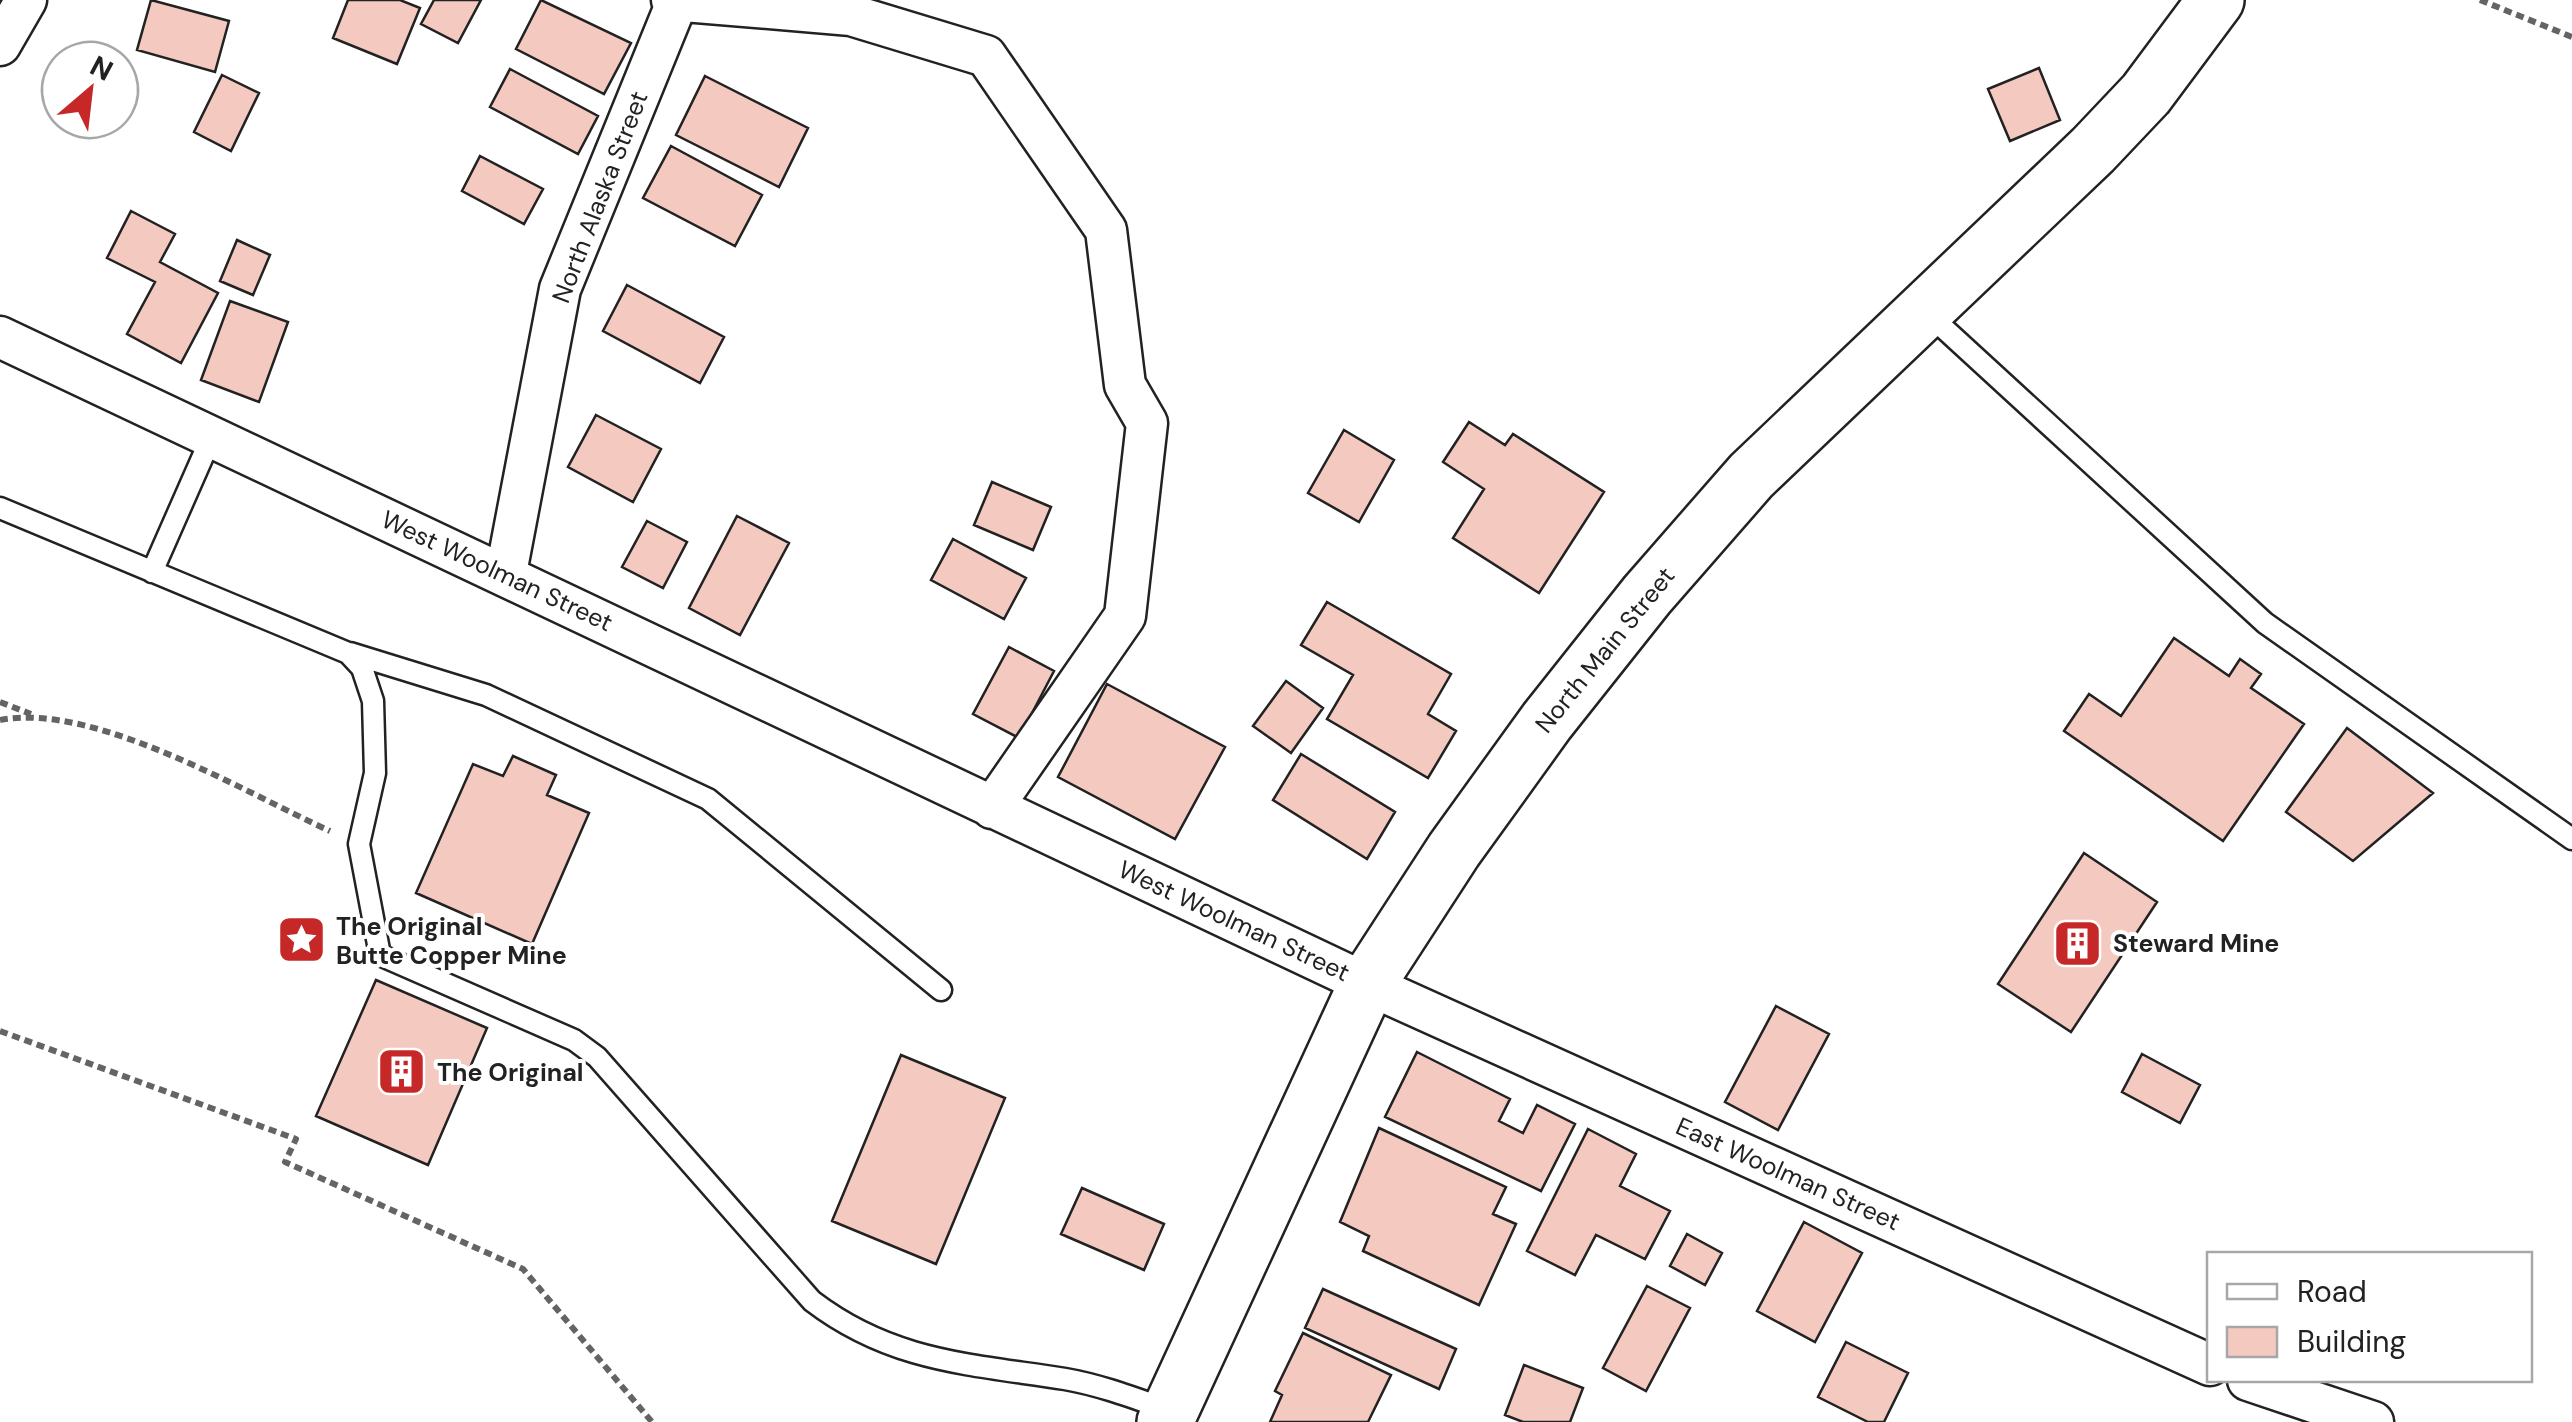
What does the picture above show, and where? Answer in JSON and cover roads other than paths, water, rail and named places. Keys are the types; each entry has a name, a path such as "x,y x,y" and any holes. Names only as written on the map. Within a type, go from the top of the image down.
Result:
{"main road":[{"name":"North Main Street","path":"1176,1418 1367,984 1454,850 1546,721 1647,595 1751,476 2146,94 2216,0"}],"street":[{"path":"0,44 26,0"},
{"path":"675,1 850,16 986,56 1106,230 1124,386 1148,422 1124,616 992,808"},
{"name":"North Alaska Street","path":"506,573 560,289 675,1"},
{"name":"West Woolman Street","path":"0,337 506,573 1367,984"},
{"name":"East Woolman Street","path":"1367,984 2207,1364"},
{"path":"2254,1382 2373,1422"}],"lane":[{"path":"1924,310 2265,623 2572,839"},
{"path":"152,572 211,438"},
{"path":"0,508 348,652 486,695 708,799 941,990"},
{"path":"348,652 362,668 373,701 374,773 359,844 380,955 574,1040 597,1056 812,1302 847,1328 896,1349 940,1361 1066,1380 1176,1418"}],"place":[{"name":"The Original Butte Copper Mine","path":"301,940"},
{"name":"Steward Mine","path":"2078,943"},
{"name":"The Original","path":"402,1072"}]}
